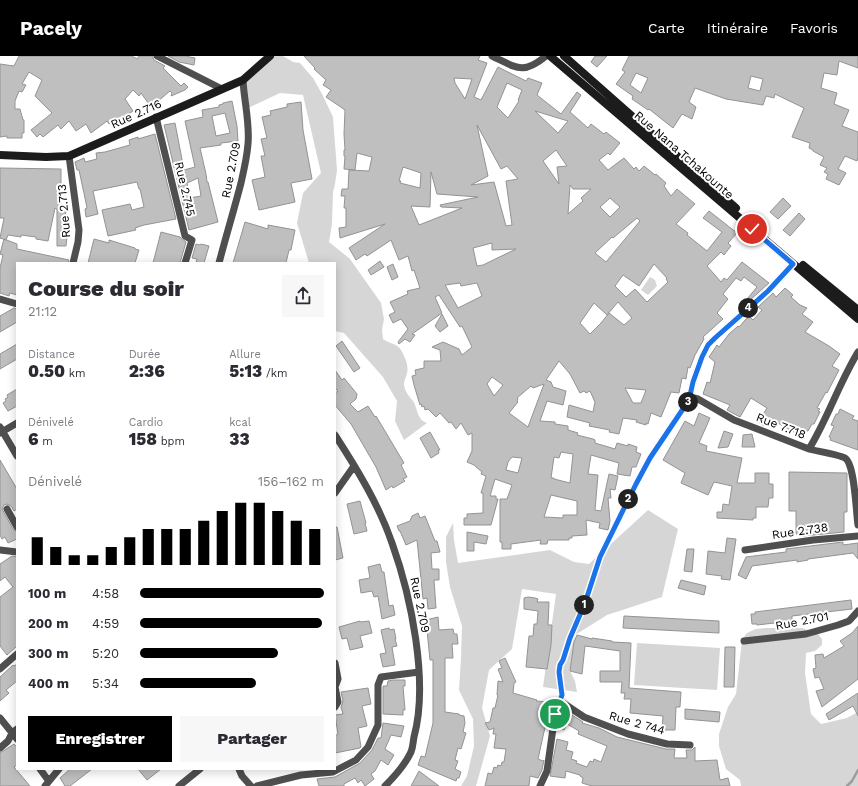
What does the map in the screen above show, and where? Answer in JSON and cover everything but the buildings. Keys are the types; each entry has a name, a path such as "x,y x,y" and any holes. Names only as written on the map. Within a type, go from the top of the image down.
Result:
{"main road":[{"name":"Rue 2.716","path":"0,155 46,157 69,156 243,80 270,56"},
{"name":"Rue Nana Tchakounte","path":"550,56 858,319"},
{"name":"Rue Nana Tchakounte","path":"564,56 775,242 858,310"}],"street":[{"path":"157,56 222,90"},
{"path":"492,56 515,68 526,68 536,65 546,56"},
{"name":"Rue 2.709","path":"219,262 246,163 248,128 243,80"},
{"name":"Rue 2.745","path":"156,117 185,236 192,240 185,262"},
{"name":"Rue 2.713","path":"69,156 78,230 73,262"},
{"path":"540,786 547,771 555,714 560,701 562,686 559,672 560,665 585,603 600,557 650,458 687,404 697,369 708,345 768,291 793,264"},
{"path":"0,299 16,304"},
{"name":"Rue 7.718","path":"690,397 698,399 734,420 809,449 818,434 840,386 858,352"},
{"path":"16,423 1,430 16,454"},
{"name":"Rue 2.709","path":"336,437 378,510 392,542 407,594 417,645 419,672 419,721 411,752 396,775 385,786"},
{"path":"809,449 846,458 850,464 858,525"},
{"path":"336,492 354,466"},
{"path":"7,509 16,525"},
{"name":"Rue 2.738","path":"745,550 812,540 858,536"},
{"path":"0,550 16,552"},
{"name":"Rue 2.701","path":"744,641 806,634 838,626 848,621 858,611"},
{"path":"0,669 16,655"},
{"path":"336,668 338,679 336,684"},
{"path":"336,769 356,760 368,746 378,725 378,685 381,677 419,672"},
{"path":"336,692 338,702 336,705"},
{"name":"Rue 2 744","path":"560,701 584,716 628,734 667,744 690,745"},
{"path":"0,718 15,734 0,748"},
{"path":"40,770 46,783 58,770"},
{"path":"179,786 199,770"},
{"path":"239,770 242,776 251,786"},
{"path":"257,786 301,775 333,770"}],"shaded area":[{"path":"270,56 283,56 293,62 300,63 313,78 333,117 337,170 333,192 332,224 329,242 350,259 381,303 384,319 382,330 383,339 399,348 407,364 404,383 405,390 415,404 419,417 427,423 404,440 395,421 397,401 383,377 344,333 336,331 336,262 309,262 297,223 303,193 321,173 303,95 280,93 246,109 243,80"},
{"path":"650,277 655,280 657,286 648,295 641,290"},
{"path":"648,510 678,529 662,597 607,615 575,635 570,671 575,681 577,692 543,687 556,594 522,589 512,649 489,670 482,708 490,736 476,786 461,786 467,776 474,746 473,719 459,690 462,626 450,587 446,562 446,537 453,523 458,563 550,550 574,562 589,564"},
{"path":"802,628 817,633 822,639 822,645 815,651 806,653 805,673 811,714 821,724 847,718 858,712 858,786 741,786 740,780 726,769 719,746 719,734 728,707 736,694 742,640 749,632 756,629"},
{"path":"637,643 720,648 717,690 634,685"}],"waterway":[{"path":"847,786 852,781 858,770"}],"route":[{"path":"555,714 562,695 559,672 560,665 585,603 600,557 650,458 687,404 697,369 708,345 768,291 793,264 752,229"}]}
